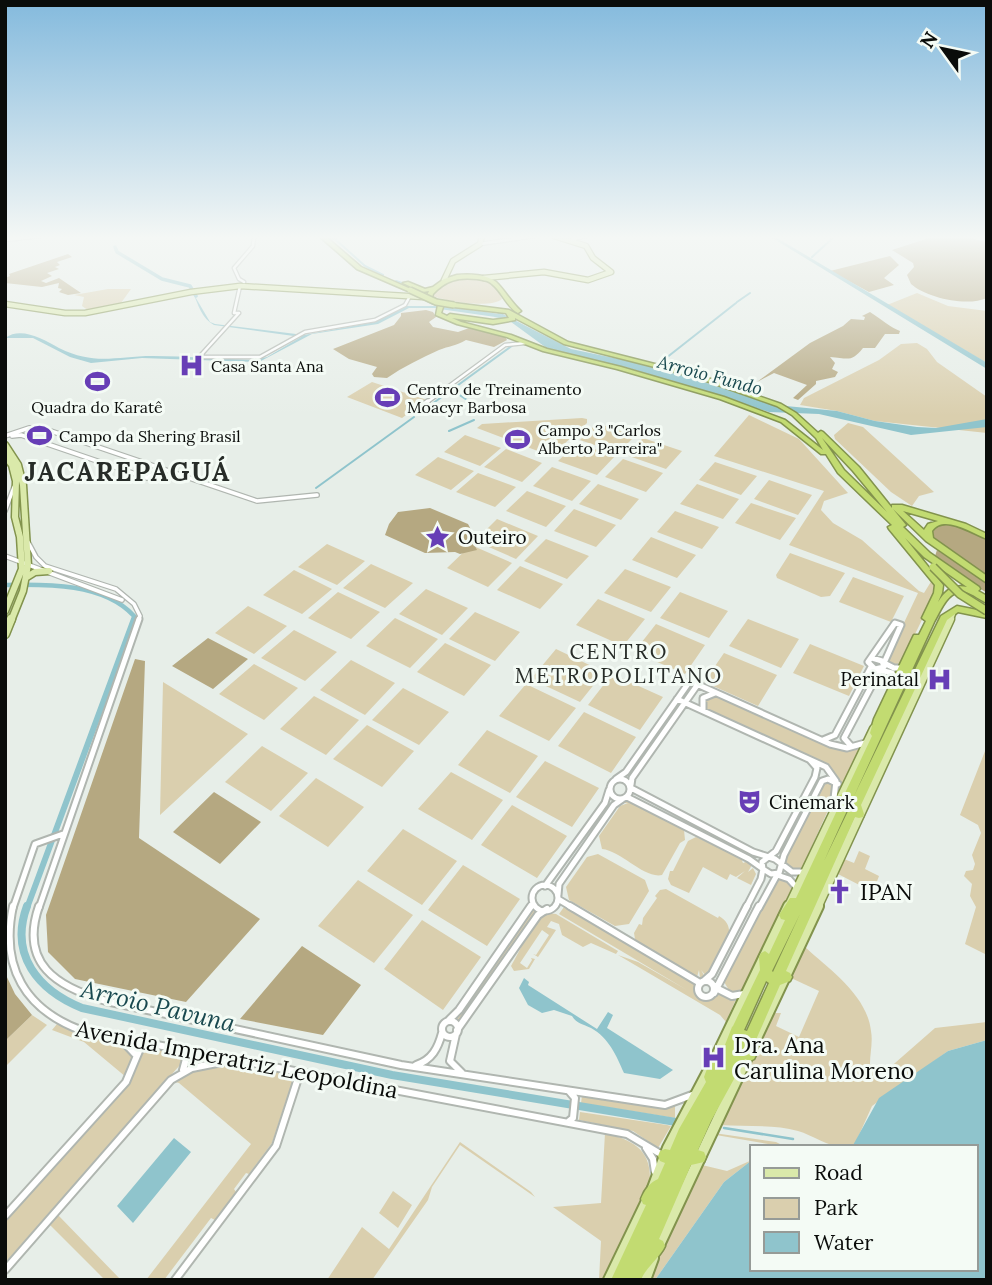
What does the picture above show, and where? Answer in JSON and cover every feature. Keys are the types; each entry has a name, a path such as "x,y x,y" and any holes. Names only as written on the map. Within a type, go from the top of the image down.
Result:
{"highway":[{"path":"427,296 511,313"},
{"path":"433,296 443,304 459,302"},
{"path":"434,296 439,299 489,305 498,303 503,296"},
{"path":"503,296 503,307 511,313 563,340 764,395"},
{"path":"503,296 513,309 564,338 740,385 773,400 828,440 871,485 924,550 960,578"},
{"path":"443,304 439,313 525,343 718,397 777,418 827,454 914,549 960,594 985,614"},
{"path":"472,307 511,313 558,340"},
{"path":"501,322 511,320 511,313"},
{"path":"468,323 528,323 558,340 700,377 773,400"},
{"path":"609,352 639,357"},
{"path":"802,419 839,474 927,555 987,596"},
{"path":"827,454 835,453 828,440"},
{"path":"856,469 929,539 987,580"},
{"path":"865,494 856,481 863,480 871,485"},
{"path":"887,499 905,510 963,526 987,538"},
{"path":"924,516 915,517 913,521 919,524 957,526 987,538"},
{"path":"929,539 927,531 935,523"},
{"path":"896,528 937,581 939,591 921,628 924,650"},
{"path":"932,605 943,593 951,591 969,590 987,596"},
{"path":"618,1280 700,1117 748,1040 781,978 855,798 951,591"},
{"path":"785,915 855,798 878,719 896,681 924,650 946,614 952,610 962,610 985,614"},
{"path":"891,693 904,672"},
{"path":"870,745 904,672"},
{"path":"855,798 849,784 859,759"},
{"path":"701,1093 722,1066 731,1035 825,845"},
{"path":"820,881 837,860"},
{"path":"765,957 765,971"},
{"path":"765,971 781,978"},
{"path":"731,1035 748,1040"},
{"path":"748,1040 750,1055"},
{"path":"700,1117 701,1093 716,1059"},
{"path":"648,1199 678,1160"},
{"path":"638,1277 678,1160"},
{"path":"638,1277 658,1246"}],"main road":[{"path":"5,304 80,313 172,296"},
{"path":"5,445 20,473 27,564 5,634"},
{"path":"5,456 17,483 15,517 27,564"},
{"path":"5,611 22,583 35,572 49,571"},
{"path":"609,1280 655,1185 678,1160 700,1117 750,1055 781,978 837,860 855,798 859,759 870,745"},
{"path":"716,1059 731,1035 748,992 830,820 855,798"},
{"path":"658,1246 678,1160"}],"street":[{"path":"238,296 237,313 200,356 258,358 298,335 368,322 405,304 408,296"},
{"path":"414,411 505,345 508,339 505,335"},
{"path":"505,345 525,343"},
{"path":"13,434 36,419"},
{"path":"13,434 42,428 261,501 317,495"},
{"path":"13,434 147,478 162,468"},
{"path":"107,464 120,454"},
{"path":"5,511 17,483"},
{"path":"26,539 37,559 48,568 117,590 137,609"},
{"path":"5,556 128,602 137,609"},
{"path":"27,564 37,559"},
{"path":"5,590 22,583"},
{"path":"100,592 108,586"},
{"name":"Avenida Imperatriz Leopoldina","path":"137,609 138,624 64,833 56,841 37,914 35,942 40,964 54,981 64,988 106,1001 401,1065 665,1105 701,1093"},
{"path":"854,747 847,744 844,738 880,670 884,667 900,628 898,623 894,623 878,653 867,662 871,667 880,670 894,674 896,681"},
{"path":"872,658 904,672"},
{"path":"821,740 831,739 835,735 871,667"},
{"path":"401,1065 424,1063 438,1048 442,1026 459,1010 533,903 533,892 544,886 605,803 609,784 626,772 690,681 840,747 870,745"},
{"path":"469,1076 450,1065 449,1054 456,1032 538,915 555,906 558,888 567,873 614,805 625,797 631,787 632,778 698,684"},
{"path":"708,713 702,707 702,698 710,694 723,695"},
{"path":"677,699 830,771 838,784 830,820"},
{"path":"810,760 816,766 817,772 776,851 762,862 761,879 712,974 698,989 703,996 710,996 723,976 781,870 822,781 828,779 838,784"},
{"path":"616,779 625,780 631,787 795,874 806,871"},
{"path":"609,790 614,796 625,797 749,859 763,869 791,880 797,889"},
{"name":"Avenida Imperatriz Leopoldina","path":"56,841 45,840 36,844 11,915 8,938 16,976 32,1001 57,1022 83,1031 627,1134 678,1160"},
{"path":"749,859 753,857 753,852"},
{"path":"544,886 551,887 558,897 714,989 736,996 748,992"},
{"path":"533,903 547,909"},
{"path":"723,976 723,987 727,994"},
{"path":"448,1021 455,1023 456,1032"},
{"path":"442,1032 447,1037 456,1032"},
{"path":"5,1216 133,1072 135,1055 132,1047 118,1037"},
{"path":"135,1055 148,1042"},
{"path":"182,1049 186,1059 182,1071"},
{"path":"5,1270 171,1080 182,1071 206,1063 239,1060"},
{"path":"175,1280 276,1146 300,1072"},
{"path":"567,1123 573,1118 575,1101 568,1090"},
{"path":"643,1144 654,1162 655,1185"}],"green space":[{"path":"79,296 126,296 121,303 89,311 82,306 84,297"},
{"path":"432,296 500,296 502,299 479,304"},
{"path":"910,296 924,296 948,306 987,311 987,363 887,305"},
{"path":"917,343 927,349 937,362 987,397 987,433 875,421 800,405 804,398 879,360 901,344"},
{"name":"Centro de Treinamento Moacyr Barbosa","path":"372,382 427,400 402,418 347,397"},
{"path":"749,415 799,439 848,493 824,501 821,510 833,523 862,540 919,591 924,593 932,580 936,591 899,667 889,665 886,661 918,593 789,545 824,491 714,456"},
{"path":"587,419 587,423 551,456 477,428 482,424"},
{"path":"597,423 635,436 618,453 580,440"},
{"path":"848,423 863,427 934,492 919,496 912,506 891,492 835,439 834,435"},
{"path":"465,435 501,448 480,466 444,452"},
{"path":"643,438 682,451 666,469 626,455"},
{"path":"577,443 615,456 597,475 558,461"},
{"path":"506,449 542,463 522,482 484,467"},
{"path":"438,457 474,471 451,490 415,475"},
{"path":"623,459 663,473 646,492 605,477"},
{"path":"715,462 757,476 741,495 699,480"},
{"path":"552,467 591,481 572,501 533,486"},
{"path":"478,473 516,487 495,507 456,492"},
{"path":"769,480 812,495 798,515 754,499"},
{"path":"598,484 639,499 621,520 579,504"},
{"path":"697,484 739,499 723,519 680,504"},
{"path":"527,491 566,506 546,527 506,511"},
{"path":"751,503 796,518 780,540 735,523"},
{"path":"574,509 616,525 596,547 554,531"},
{"path":"675,511 719,527 702,549 657,532"},
{"path":"497,519 538,536 516,559 475,541"},
{"path":"651,537 696,555 677,578 632,560"},
{"path":"546,539 589,556 567,579 524,561"},
{"path":"327,544 365,561 337,585 298,567"},
{"path":"471,545 512,563 488,587 447,568"},
{"path":"790,553 845,573 830,596 821,597 777,578 776,575"},
{"path":"371,564 413,583 385,608 343,588"},
{"path":"520,566 563,584 540,609 497,590"},
{"path":"625,569 671,587 651,612 604,593"},
{"path":"294,570 332,589 302,614 263,595"},
{"path":"853,577 904,596 891,622 839,602"},
{"path":"426,589 468,608 442,635 399,614"},
{"path":"338,592 380,612 351,639 308,618"},
{"path":"680,592 728,611 709,638 660,618"},
{"path":"598,599 645,619 623,646 576,625"},
{"path":"248,606 287,626 254,654 215,633"},
{"path":"475,612 520,632 495,661 449,639"},
{"path":"395,618 438,639 410,668 366,646"},
{"path":"748,619 799,639 781,668 729,646"},
{"path":"656,624 705,645 685,674 634,652"},
{"path":"294,630 337,652 305,681 261,658"},
{"path":"445,643 491,665 464,696 417,672"},
{"path":"810,644 864,666 849,696 793,673"},
{"path":"556,649 604,672 580,702 531,679"},
{"path":"724,653 777,675 758,706 704,682"},
{"path":"351,660 395,683 365,715 320,690"},
{"path":"254,664 298,688 264,720 219,694"},
{"path":"612,674 663,697 640,730 588,705"},
{"path":"163,682 248,734 160,815"},
{"path":"526,684 576,708 549,741 499,716"},
{"path":"403,688 449,712 419,745 372,720"},
{"path":"711,695 848,750 860,748 840,788 836,776 826,765 704,708 706,698"},
{"path":"314,696 359,720 326,755 280,729"},
{"path":"584,712 636,737 611,773 558,746"},
{"path":"367,725 414,751 382,787 333,759"},
{"path":"487,730 538,756 510,793 458,765"},
{"path":"262,746 308,773 271,811 225,782"},
{"path":"987,746 987,955 965,944 976,907 970,896 972,884 964,876 966,871 973,870 975,864 972,855 981,833 978,825 960,815"},
{"path":"545,761 599,788 572,827 516,797"},
{"path":"451,772 503,800 472,840 418,809"},
{"path":"316,778 364,807 328,847 279,816"},
{"path":"826,780 835,784 835,795 800,872 796,872 783,862"},
{"path":"626,800 684,830 685,840 680,843 662,875 648,873 617,854 602,849 599,836 620,806 628,803 619,803"},
{"path":"512,805 567,836 537,878 481,845"},
{"path":"403,829 457,861 422,905 367,871"},
{"path":"696,837 741,858 743,863 753,863 748,872 753,868 756,874 751,885 737,878 745,871 736,877 730,874 727,880 703,867 689,893 671,885 668,879 670,871 673,871 688,841"},
{"path":"859,851 870,856 865,869 879,876 873,892 838,874 844,859 854,863"},
{"path":"598,854 645,880 649,891 629,924 615,926 569,900 566,887 587,857"},
{"path":"463,865 520,899 487,946 428,910"},
{"path":"777,877 789,881 794,888 743,991 730,992 723,980"},
{"path":"358,880 413,915 374,963 318,926"},
{"path":"666,889 726,921 729,935 724,950 711,972 706,976 701,970 705,977 700,978 699,970 697,977 694,976 640,945 635,939 634,933 639,924 642,925 643,918 657,898 655,896 660,890"},
{"path":"534,907 539,910 460,1024 457,1019"},
{"path":"564,907 697,984 702,998 710,999 718,991 736,999 726,1022 720,1015 618,955 638,962 687,990 559,914"},
{"path":"548,913 556,914 618,951 616,954 591,943 583,947 562,935 559,924 551,921 547,927 556,930 538,957 533,954 536,955 549,935 542,930 520,963 527,968 531,958 535,959 529,969 514,971 511,966 527,936 536,922"},
{"path":"422,920 481,957 443,1010 384,969"},
{"path":"805,947 836,974 863,1006 868,1018 872,1039 870,1064 887,1070 935,1028 987,1022 987,1040 948,1051 872,1106 853,1145 832,1145 789,1129 720,1125 775,1013 781,1013 776,1026 799,1037 819,991 791,978"},
{"path":"32,1015 47,1025 5,1067 5,1041"},
{"path":"57,1024 119,1040 132,1054 126,1077 84,1042 52,1030"},
{"path":"145,1047 178,1051 182,1058 180,1065 5,1263 5,1218 130,1080"},
{"path":"223,1062 292,1074 293,1080 272,1143 234,1189 236,1192 215,1220 211,1218 164,1280 146,1280 251,1144 179,1083 171,1081 186,1072"},
{"path":"582,1096 658,1106 675,1105 675,1118 581,1103"},
{"path":"580,1112 671,1126 658,1148 633,1131 579,1120"},
{"path":"605,1133 624,1139 643,1153 650,1180 604,1280 599,1280 601,1241 553,1207 601,1203"},
{"path":"714,1133 782,1145 716,1135 702,1165 727,1171 750,1162 724,1182 655,1280 647,1280"},
{"path":"460,1142 535,1197 460,1145 432,1187 428,1200 372,1280 327,1280 362,1227 389,1249"},
{"path":"393,1191 412,1205 398,1228 379,1213"},
{"path":"58,1215 121,1280 105,1280 50,1225"}],"shaded area":[{"path":"934,296 987,296 979,301 969,302"},
{"path":"426,310 433,312 436,317 429,322 433,327 458,332 472,327 504,335 507,340 494,347 466,340 426,356 387,378 374,377 372,374 377,367 349,359 333,349 394,325 401,313"},
{"path":"870,312 900,331 899,334 885,334 875,348 863,348 852,358 830,357 835,363 832,369 838,372 835,377 816,381 798,400 793,398 807,385 774,373 757,382 810,343 851,319 864,320 865,317 862,316"},
{"path":"430,508 468,524 477,541 477,550 460,554 425,553 385,535 398,512"},
{"path":"944,523 968,530 987,540 987,578 932,541 929,529"},
{"path":"937,550 987,583 987,593 945,566 935,556"},
{"path":"208,638 248,659 213,689 172,666"},
{"path":"135,659 145,661 139,838 260,919 186,1002 75,979 48,952 46,915"},
{"path":"214,792 261,822 220,864 173,832"},
{"path":"302,946 361,985 323,1035 240,1019"},
{"path":"5,973 15,994 32,1015 5,1041"}],"water":[{"path":"194,296 195,296 210,322 203,315"},
{"path":"867,296 875,296 984,361 987,363 987,369"},
{"path":"406,306 438,306 409,308 378,324 312,334 259,362 142,358 91,363 70,357 33,338 5,338 18,333 32,335 72,354 106,359 153,356 255,360 267,357 301,337 214,325 210,322 304,335 374,322"},
{"path":"499,312 571,349 657,367 776,405 837,411 875,421 917,427 936,428 987,419 987,427 911,435 819,414 769,412 629,368 548,349 507,319 494,317"},
{"path":"524,978 529,982 528,985 597,1029 608,1012 613,1015 607,1028 673,1070 660,1079 624,1073 611,1048 597,1032 572,1016 554,1010 542,1013 528,1005 519,988"},
{"path":"987,1040 987,1280 655,1280 724,1182 750,1162 750,1271 978,1271 978,1145 853,1145 879,1098 948,1051"},
{"path":"174,1138 191,1152 133,1223 117,1206"}],"waterway":[{"path":"737,302 746,296"},
{"path":"423,299 433,304"},
{"path":"661,362 736,303"},
{"name":"Arroio Fundo","path":"438,307 501,316"},
{"path":"421,412 513,345"},
{"path":"452,390 476,406 482,414"},
{"path":"316,488 414,417"},
{"path":"449,431 474,420"},
{"name":"Arroio Pavuna","path":"5,585 56,586 91,591 122,605 134,619"},
{"name":"Arroio Pavuna","path":"27,908 134,619"},
{"name":"Arroio Pavuna","path":"27,906 22,924 22,940 31,969 52,991 82,1008 392,1075 682,1123"},
{"name":"Arroio Pavuna","path":"724,1128 793,1139"}],"place":[{"name":"Casa Santa Ana","path":"191,366"},
{"name":"Quadra do Karatê","path":"97,381"},
{"name":"Centro de Treinamento Moacyr Barbosa","path":"387,398"},
{"name":"Campo da Shering Brasil","path":"39,436"},
{"name":"Campo 3 \"Carlos Alberto Parreira\"","path":"518,439"},
{"name":"Outeiro","path":"438,537"},
{"name":"Perinatal","path":"939,679"},
{"name":"Cinemark","path":"749,802"},
{"name":"IPAN","path":"840,891"},
{"name":"Dra. Ana Carulina Moreno","path":"714,1057"}],"district":[{"name":"JACAREPAGUÁ","path":"128,471"},
{"name":"CENTRO METROPOLITANO","path":"619,663"}]}
